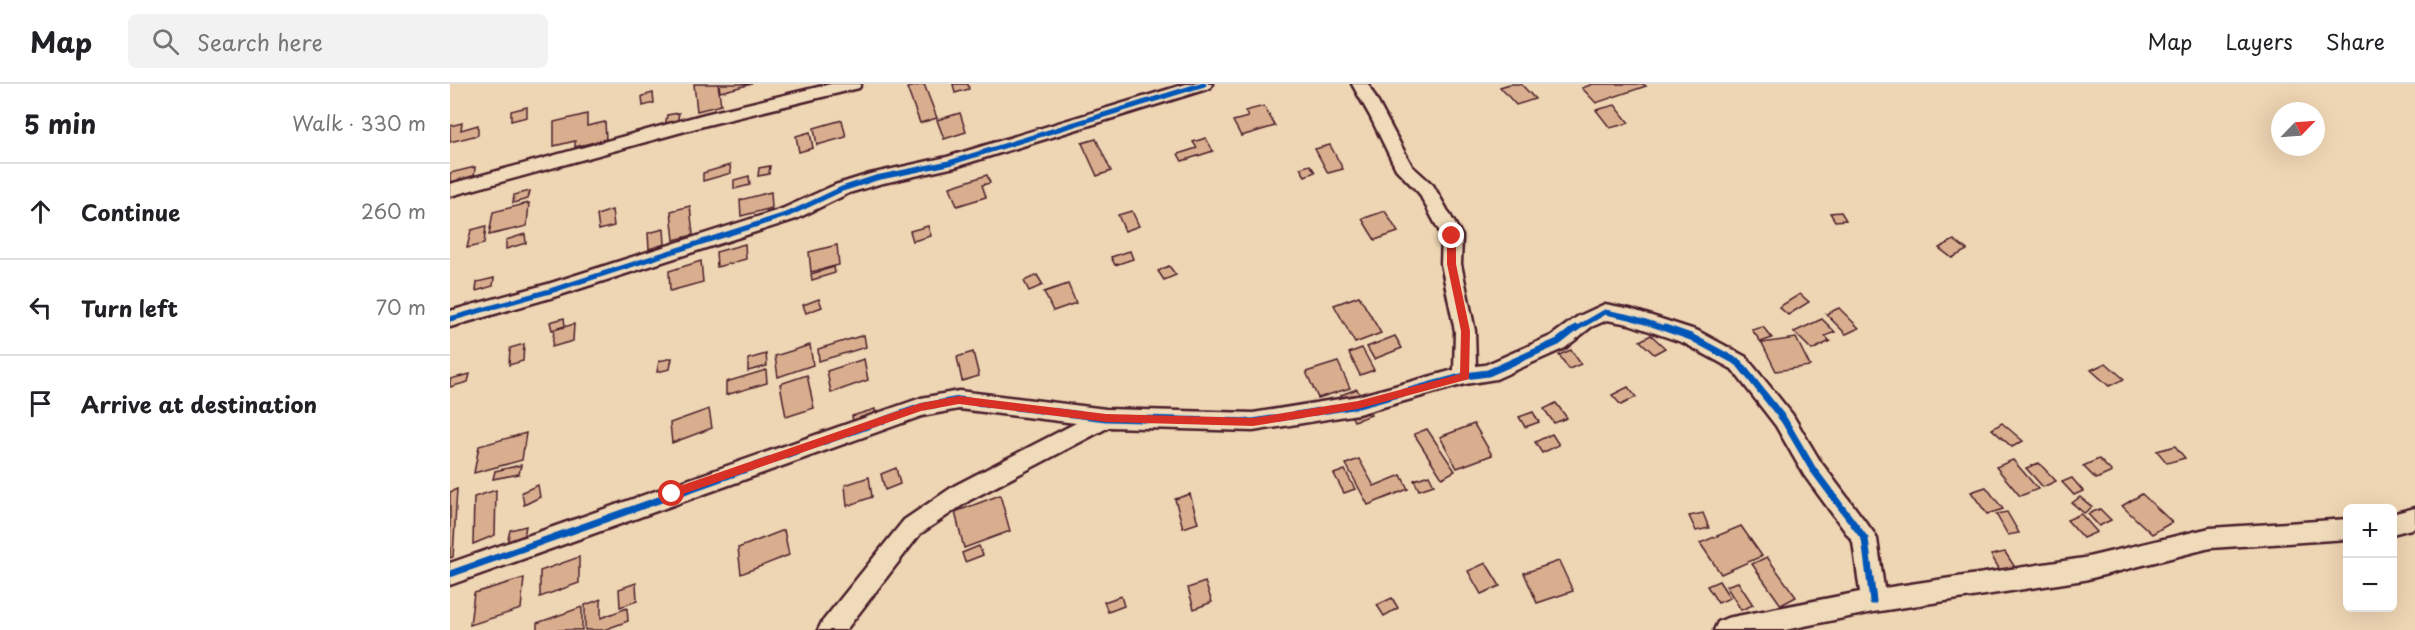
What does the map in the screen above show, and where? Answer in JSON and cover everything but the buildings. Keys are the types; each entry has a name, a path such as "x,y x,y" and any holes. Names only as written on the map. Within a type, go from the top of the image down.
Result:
{"street":[{"path":"450,190 705,120 853,84"},
{"path":"450,319 550,291 789,214 867,180 949,163 1204,84"},
{"path":"1360,84 1379,116 1405,169 1426,189 1452,236 1452,264 1465,331 1465,376"},
{"path":"450,574 921,407 959,400 1106,418 1253,422 1358,405 1465,376 1488,373 1518,357 1558,342 1584,322 1605,312 1630,316 1691,337 1739,363 1784,420 1812,468 1865,539 1873,601"},
{"path":"831,630 912,527 962,493 1106,418"},
{"path":"2397,523 2415,518"},
{"path":"1727,630 1762,627 1873,601 2084,569 2210,538 2343,529"}],"cycle path":[{"path":"450,319 550,291 789,214 842,189 876,178 949,163 1204,84"},
{"path":"450,574 921,407 959,400 1106,418 1253,422 1358,405 1465,376 1488,373 1558,342 1584,322 1605,312 1630,317 1691,337 1739,363 1784,420 1812,468 1865,539 1873,601"}],"route":[{"path":"672,494 921,407 959,400 1106,418 1253,422 1358,405 1465,376 1465,331 1452,264 1452,236"}]}
